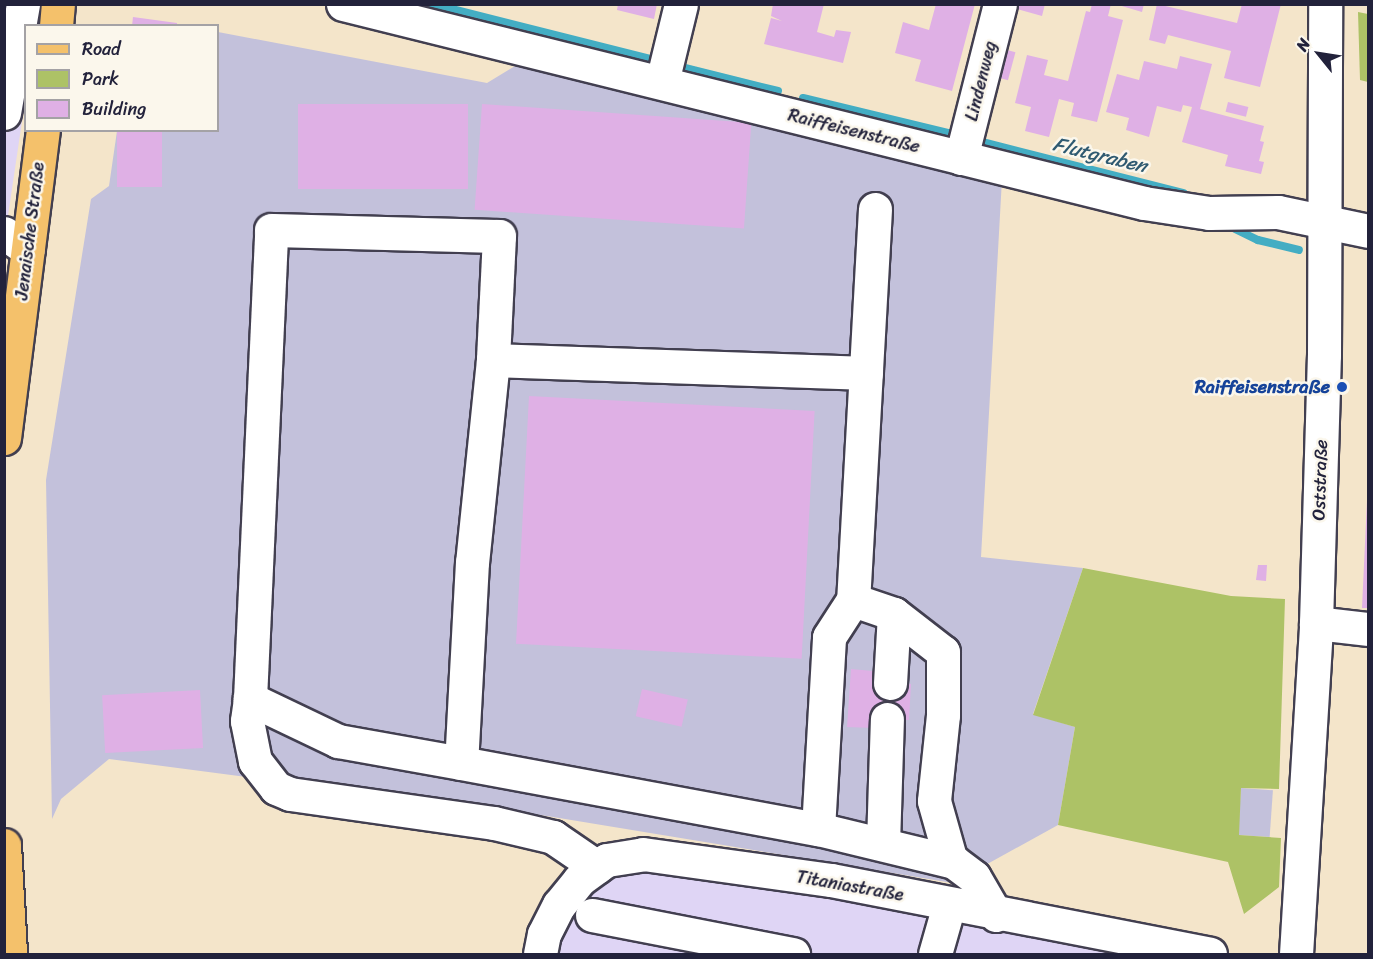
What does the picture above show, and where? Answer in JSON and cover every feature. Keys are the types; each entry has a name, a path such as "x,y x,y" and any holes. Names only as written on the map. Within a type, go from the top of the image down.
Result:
{"main road":[{"path":"56,24 58,4"},
{"name":"Jenaische Straße","path":"4,438 16,241 43,132"},
{"path":"4,845 10,954"}],"street":[{"path":"4,113 23,4"},
{"path":"662,82 681,4"},
{"name":"Lindenweg","path":"962,158 999,4"},
{"name":"Oststraße","path":"1296,954 1316,623 1327,222 1324,4"},
{"name":"Raiffeisenstraße","path":"356,6 1144,203 1209,213 1278,212 1368,231"},
{"path":"818,828 829,637 853,600 875,209"},
{"path":"461,763 472,562 493,360 499,237 271,230 250,699 247,721 255,761 276,788 290,794 494,823 553,837 597,867"},
{"path":"493,360 866,373"},
{"path":"853,600 894,614 943,652 943,715 934,801 951,861"},
{"path":"890,683 894,614"},
{"path":"1316,623 1368,628"},
{"path":"250,699 338,741 818,828 951,861 974,877 996,915"},
{"path":"884,844 887,719"},
{"name":"Titaniastraße","path":"540,954 544,934 559,905 579,879 607,860 643,854 831,880 1161,950 1210,954"},
{"path":"935,954 949,905"},
{"path":"592,915 759,951 793,954"}],"shaded area":[{"path":"5,5 40,5 37,24 24,24 24,108 5,236"},
{"path":"219,32 487,83 520,63 1002,179 981,557 1083,568 1033,714 1075,727 1058,825 953,883 547,816 109,759 61,799 52,819 46,480 91,199 109,186 117,132 219,132"},
{"path":"1241,788 1273,790 1270,837 1238,835"},
{"path":"615,867 828,889 1135,954 552,954 569,903"}],"green space":[{"path":"1358,12 1368,14 1368,82 1360,80"},
{"path":"1083,568 1231,596 1285,599 1279,789 1241,788 1239,835 1281,838 1279,887 1244,914 1228,862 1058,825 1075,727 1033,715"}],"building":[{"path":"618,4 657,4 654,19 617,10"},
{"path":"773,4 824,4 817,32 834,37 836,30 851,32 843,63 764,44 771,18 782,21 771,16"},
{"path":"936,4 975,4 952,91 915,81 921,60 895,53 903,22 929,30"},
{"path":"1018,4 1045,4 1042,16 1017,9"},
{"path":"1092,4 1111,4 1108,16 1123,20 1097,122 1071,116 1074,103 1059,99 1049,137 1025,131 1031,107 1015,103 1027,55 1048,60 1044,75 1068,81 1086,11 1090,12"},
{"path":"1115,4 1144,4 1142,12"},
{"path":"1157,4 1237,23 1242,4 1281,4 1260,87 1224,78 1231,51 1168,35 1165,44 1149,40"},
{"path":"133,17 177,23 177,24 132,24"},
{"path":"1000,48 1015,52 1008,80 992,76"},
{"path":"1180,56 1212,64 1200,109 1264,126 1260,141 1264,142 1259,161 1264,162 1261,174 1225,166 1228,155 1182,142 1192,107 1183,105 1181,112 1157,106 1149,137 1126,130 1129,118 1106,112 1117,74 1139,80 1144,61 1177,69"},
{"path":"1228,102 1248,107 1246,117 1226,112"},
{"path":"298,104 468,104 468,189 298,189"},
{"path":"482,104 751,123 744,229 475,210"},
{"path":"117,132 162,132 162,187 117,187"},
{"path":"529,396 815,411 802,659 516,644"},
{"path":"1367,500 1368,608 1362,608"},
{"path":"1258,565 1267,565 1266,581 1256,580"},
{"path":"851,669 873,671 872,682 911,684 909,720 874,718 873,728 847,727"},
{"path":"642,689 688,700 681,727 636,716"},
{"path":"200,690 203,748 105,753 102,695"}],"waterway":[{"name":"Flutgraben","path":"432,4 655,60"},
{"name":"Flutgraben","path":"677,66 778,91"},
{"name":"Flutgraben","path":"803,98 949,133"},
{"name":"Flutgraben","path":"982,142 1184,193"},
{"name":"Flutgraben","path":"1235,229 1258,240 1299,250"}],"place":[{"name":"Raiffeisenstraße","path":"1342,387"}]}
